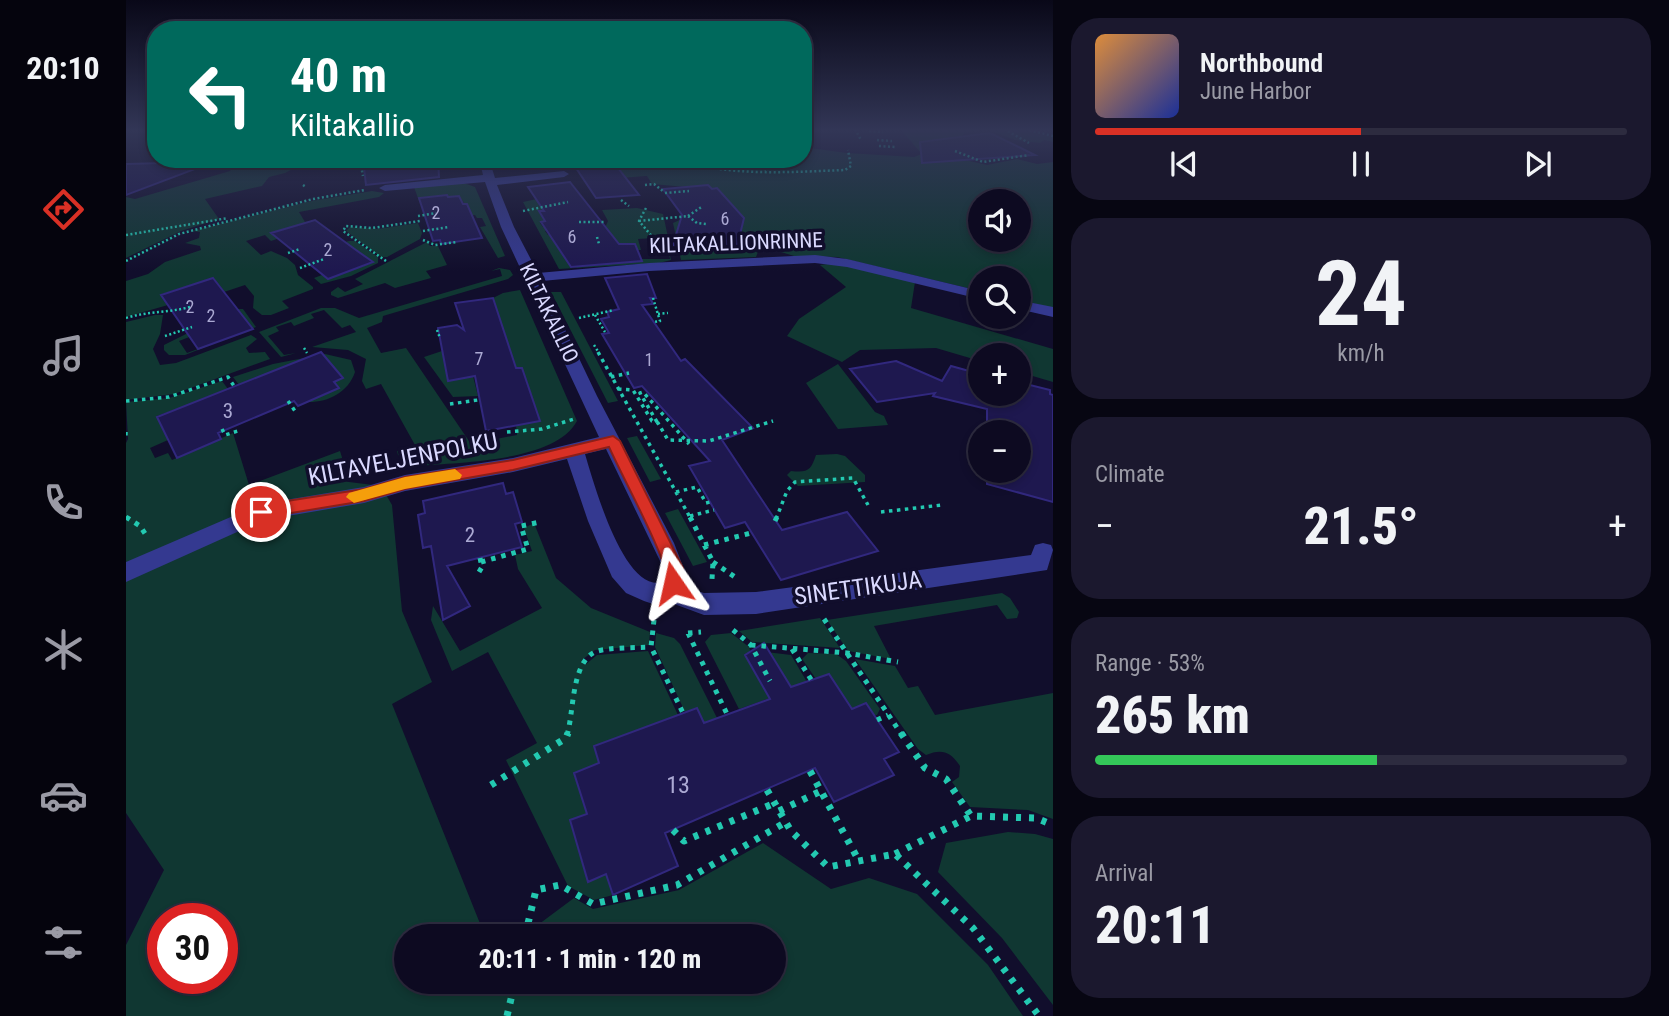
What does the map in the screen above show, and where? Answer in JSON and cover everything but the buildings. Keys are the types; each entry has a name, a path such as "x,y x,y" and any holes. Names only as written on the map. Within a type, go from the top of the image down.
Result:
{"street":[{"name":"KILTAKALLIO","path":"488,176 532,278 596,413 653,519 674,568 673,583 666,592"},
{"path":"385,188 534,176"},
{"name":"KILTAKALLIONRINNE","path":"532,278 557,274 815,259 847,263 968,292"},
{"path":"1031,307 1053,312"},
{"path":"613,441 575,450 585,491 619,570 641,591 650,595 666,592"},
{"name":"KILTAVELJENPOLKU","path":"126,572 261,512 364,495 405,483 513,465 575,450"},
{"name":"SINETTIKUJA","path":"666,592 704,604 756,603 1040,563 1042,552"}],"path":[{"path":"645,185 654,184 664,193 689,191"},
{"path":"126,261 179,234 313,199 385,188"},
{"path":"621,200 629,206"},
{"path":"528,222 522,211 568,202"},
{"path":"639,221 688,216 703,206"},
{"path":"639,221 646,208"},
{"path":"418,216 436,213"},
{"path":"126,235 253,214"},
{"path":"688,216 697,223 706,224"},
{"path":"391,267 343,231 346,226 382,226 419,221"},
{"path":"639,221 654,240"},
{"path":"579,222 605,222"},
{"path":"423,230 449,226"},
{"path":"597,237 599,244"},
{"path":"423,240 435,245 457,242"},
{"path":"288,253 300,249"},
{"path":"300,268 324,259"},
{"path":"557,274 586,330"},
{"path":"653,298 660,321 654,322"},
{"path":"126,318 154,311 170,313 190,307"},
{"path":"579,318 614,310"},
{"path":"658,314 668,313"},
{"path":"595,315 605,332"},
{"path":"165,336 192,327"},
{"path":"436,330 440,338"},
{"path":"592,342 713,562 711,586"},
{"path":"304,348 307,353"},
{"path":"611,377 629,373"},
{"path":"126,401 169,397 228,377 234,386"},
{"path":"618,389 633,390 652,421 658,422"},
{"path":"690,445 643,392 640,393 668,440 690,445 710,443 773,421"},
{"path":"450,404 478,400"},
{"path":"288,401 295,411"},
{"path":"507,432 542,429 580,417"},
{"path":"222,429 225,435 241,430"},
{"path":"126,432 126,440"},
{"path":"775,521 787,491 795,482 853,478 868,505"},
{"path":"676,492 697,487 706,503 710,502"},
{"path":"881,512 942,505"},
{"path":"690,516 714,510"},
{"path":"479,572 480,560 528,550 521,526 540,522"},
{"path":"704,545 751,533"},
{"path":"654,615 651,648 682,713"},
{"path":"822,616 925,768 946,779 971,816"},
{"path":"732,629 751,645 770,681"},
{"path":"688,633 727,714"},
{"path":"751,645 846,653 898,662"},
{"path":"491,785 566,738 580,668 589,656 596,652 651,648"},
{"path":"792,649 812,681"},
{"path":"877,720 888,715"},
{"path":"810,771 859,861"},
{"path":"767,790 791,831 828,866 895,854 971,816 1036,818 1053,825"},
{"path":"779,811 821,791"},
{"path":"673,830 684,841 775,803"},
{"path":"528,924 536,890 560,885 593,904 677,886 786,821"},
{"path":"895,854 973,928 1039,1016"},
{"path":"507,1016 512,994"}],"green space":[{"path":"212,176 271,176 262,186 205,199 219,219 181,231 126,258 126,197 135,199"},
{"path":"595,176 641,176 591,180"},
{"path":"647,176 1053,176 1053,308 1031,303 1031,266 968,266 968,288 837,257 794,256 768,248 759,249 756,257 681,260 673,223 684,218 701,248 728,252 730,246 738,247 738,242 730,241 741,214 738,210 731,211 731,203 722,201 717,189 708,185 686,187 652,184"},
{"path":"461,182 475,187 505,256 498,258 480,227 486,226 482,218 467,216 470,211 459,196 446,195 419,201 414,187"},
{"path":"372,191 384,193 379,197 299,212 305,222 314,220 317,225 271,241 265,235 246,241 261,255 271,251 287,258 295,265 298,275 313,287 282,301 289,308 271,315 262,315 253,308 254,296 245,285 224,292 213,278 162,294 168,305 126,317 126,281 148,274 165,262 201,250 200,246 185,243 199,238 200,232 192,231 311,201"},
{"path":"546,197 588,205 598,217 543,208 544,211 539,212 545,222 540,223 551,230 545,231 548,235 553,234 572,268 604,262 604,230 608,221 602,210 637,208 663,214 668,237 638,239 641,250 632,250 634,259 670,259 667,244 646,242 667,242 671,260 659,263 559,269 523,202"},
{"path":"418,223 422,233 420,239 387,257 381,257 346,231 350,227 377,229"},
{"path":"355,241 378,257 378,263 351,276 321,284 314,278 322,275 328,279 372,263 345,242"},
{"path":"427,242 430,246 438,246 447,265 426,271 431,278 395,288 385,283 338,298 331,295 338,287 345,292 363,284 355,279"},
{"path":"835,263 915,282 911,308 968,324 968,329 984,329 1053,349 1053,382 1031,376 1031,343 968,343 968,357 936,348 860,350 842,362 787,336 799,319 846,287 820,265"},
{"path":"499,268 510,270 513,275 508,279 383,316 382,322 367,328 381,353 406,348 471,444 517,435 516,425 540,421 522,368 516,368 493,298 520,290 577,421 566,435 549,445 528,452 481,461 417,466 398,455 397,451 415,445 381,384 366,389 362,381 366,359 348,350 312,347 356,332 350,325 342,328 324,310 311,314 314,318 294,326 291,322 276,327 279,331 268,336 284,355 296,353 281,357 259,332 321,308 335,308 359,318 502,276 500,269 491,271"},
{"path":"551,292 561,292 618,401 608,403"},
{"path":"243,309 256,327 244,332 229,312"},
{"path":"163,315 160,334 153,349 160,365 176,363 251,335 257,339 246,348 249,353 265,352 270,359 174,394 126,400 126,322"},
{"path":"194,330 197,334 179,341 187,353 234,336 185,355 169,355 164,350 164,345"},
{"path":"442,351 448,380 473,376 478,396 453,397 424,357"},
{"path":"325,354 351,360 355,372 342,391 322,401 306,402 339,388 334,382 343,377 337,371 269,378 266,374 239,385 233,377 273,364"},
{"path":"838,364 875,412 884,416 888,425 838,429 806,383"},
{"path":"222,381 228,389 204,398 180,414 176,409 157,416 168,440 150,448 155,458 168,453 172,460 233,433 249,485 340,451 344,464 332,467 333,480 381,486 392,505 402,611 432,682 392,704 480,924 394,924 394,994 786,994 786,924 539,924 574,898 593,909 679,890 763,843 831,889 869,878 917,894 988,965 1023,1016 126,1016 126,945 147,904 147,994 238,994 238,903 147,903 164,870 126,813 126,402 169,398"},
{"path":"637,436 661,479 650,482 627,438"},
{"path":"816,455 845,456 865,475 865,482 798,486 787,475 791,471 808,469"},
{"path":"678,509 707,562 693,566 665,513"},
{"path":"534,523 556,578 591,608 650,632 649,645 595,650 582,660 585,665 597,655 648,651 678,715 651,725 658,740 624,753 618,737 594,746 599,763 574,773 587,814 570,820 588,882 606,874 613,895 594,900 568,886 506,760 537,743 488,652 452,671 431,620 433,606 460,651 542,608 518,569 515,555 532,551 524,528"},
{"path":"1002,593 1010,598 1019,612 1017,618 1007,619 997,605 874,626 891,659 848,651 827,620"},
{"path":"820,618 840,648 752,642 739,631"},
{"path":"656,633 674,638 680,644 717,718 704,723 697,708 685,712 655,647"},
{"path":"731,633 749,647 770,698 739,709 705,642 711,635"},
{"path":"759,651 791,655 807,682 792,689"},
{"path":"808,653 836,654 846,661 880,709 877,715 874,715 866,703 852,709 816,679 802,659"},
{"path":"855,659 895,666 908,688 918,686 935,715 1053,693 1053,819 1028,810 970,807 952,782 959,777 960,766 957,761 946,753 926,755 918,749"},
{"path":"1008,832 1035,834 1053,839 1053,1005 1002,938 938,872 946,843"}],"slow traffic":[{"path":"354,497 405,483 455,475"}],"route":[{"path":"261,512 364,495 405,483 513,465 613,441 664,543 674,568 673,583"}]}
